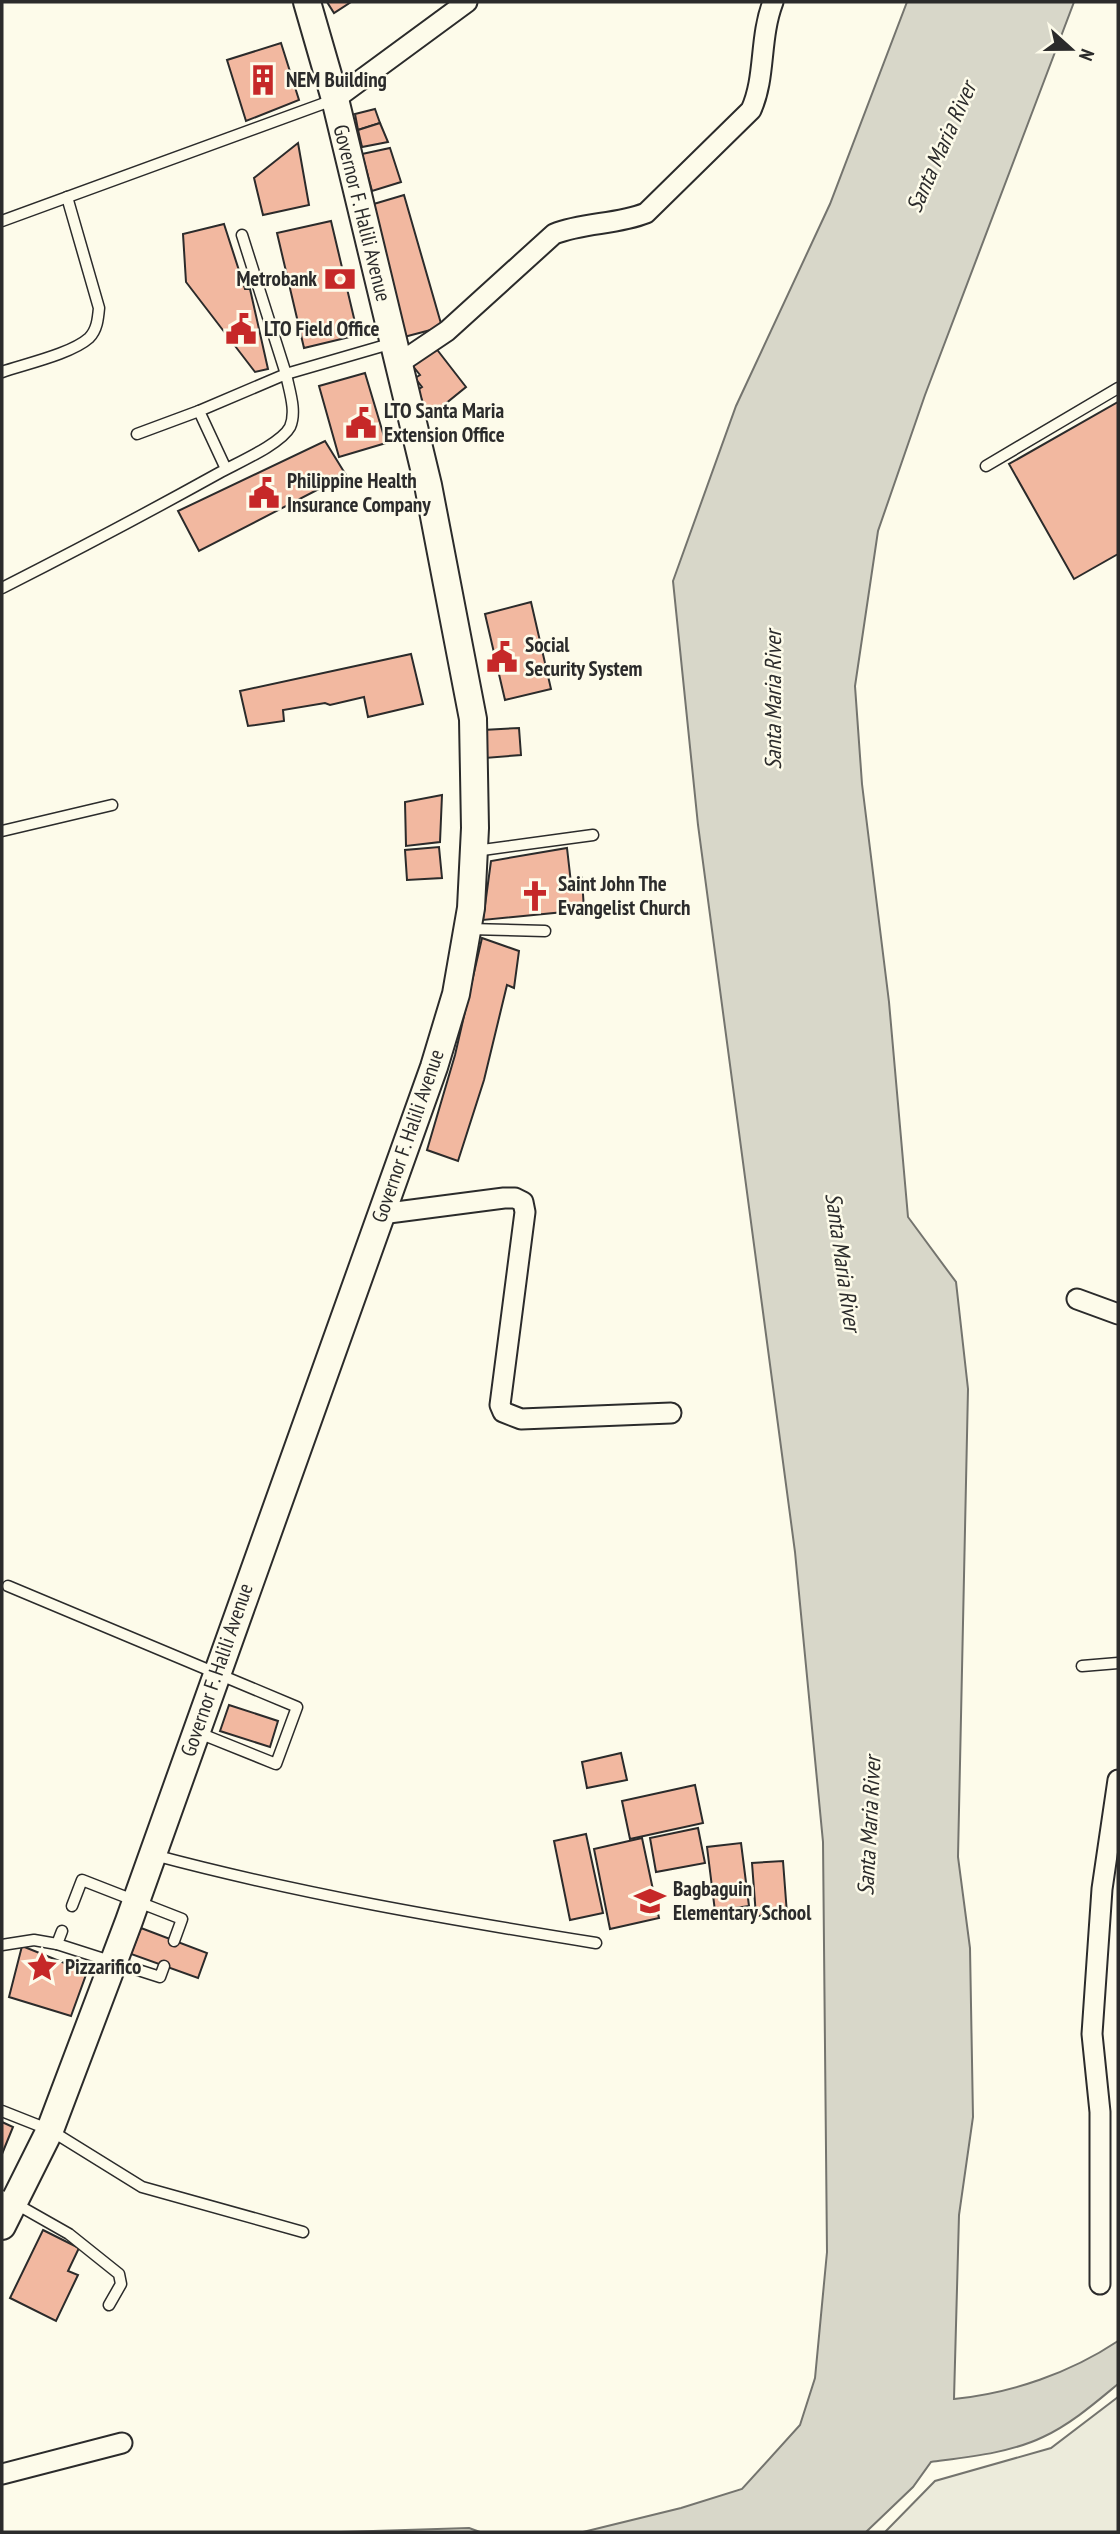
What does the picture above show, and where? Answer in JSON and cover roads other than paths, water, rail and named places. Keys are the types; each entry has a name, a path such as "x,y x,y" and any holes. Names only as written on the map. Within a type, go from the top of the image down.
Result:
{"main road":[{"name":"Governor F. Halili Avenue","path":"2,2225 8,2199 50,2130 153,1855 434,1066 456,994 467,929 474,851 473,719 428,485 335,99 307,2"}],"street":[{"path":"335,99 467,2"},
{"path":"396,354 447,331 554,234 570,227 630,219 646,214 751,110 758,94 763,33 773,2"},
{"path":"381,1213 503,1198 515,1198 523,1202 525,1212 500,1405 503,1412 521,1419 671,1413"},
{"path":"1077,1299 1118,1314"},
{"path":"1100,2284 1100,2112 1092,2034 1102,1889 1118,1789"},
{"path":"2,2474 122,2443"}],"lane":[{"path":"2,221 335,99"},
{"path":"2,372 76,346 89,338 97,327 99,308 67,197"},
{"path":"2,588 110,534 285,433 293,411 286,374 242,235"},
{"path":"137,434 286,374 396,354"},
{"path":"986,466 1118,388"},
{"path":"199,411 226,469"},
{"path":"2,831 112,805"},
{"path":"474,851 593,835"},
{"path":"467,929 545,931"},
{"path":"8,1586 215,1675 297,1707 276,1764 196,1731"},
{"path":"1082,1666 1118,1663"},
{"path":"153,1855 256,1883 596,1943"},
{"path":"72,1906 82,1880 182,1919 174,1941"},
{"path":"57,1944 62,1931"},
{"path":"2,1945 34,1940 57,1944 160,1977 164,1966"},
{"path":"2,2111 50,2130 142,2187 303,2232"},
{"path":"8,2199 84,2244 119,2274 121,2284 109,2305"}],"water":[{"name":"Santa Maria River","path":"907,2 1074,2 925,395 878,531 855,686 862,784 889,1002 908,1217 956,1282 968,1389 958,1857 970,1948 973,2117 959,2215 954,2399 997,2392 1040,2380 1080,2363 1118,2341 1118,2384 1073,2420 1030,2442 988,2454 931,2462 913,2487 866,2532 583,2532 681,2508 742,2489 800,2425 815,2378 827,2252 823,1842 795,1552 698,825 673,581 736,406 830,204"},
{"path":"469,2528 480,2532 341,2532"}],"place":[{"name":"NEM Building","path":"263,80"},
{"name":"Metrobank","path":"340,279"},
{"name":"LTO Field Office","path":"241,329"},
{"name":"LTO Santa Maria Extension Office","path":"361,423"},
{"name":"Philippine Health Insurance Company","path":"264,493"},
{"name":"Social Security System","path":"502,657"},
{"name":"Saint John The Evangelist Church","path":"535,896"},
{"name":"Bagbaguin Elementary School","path":"650,1901"},
{"name":"Pizzarifico","path":"42,1967"}]}
